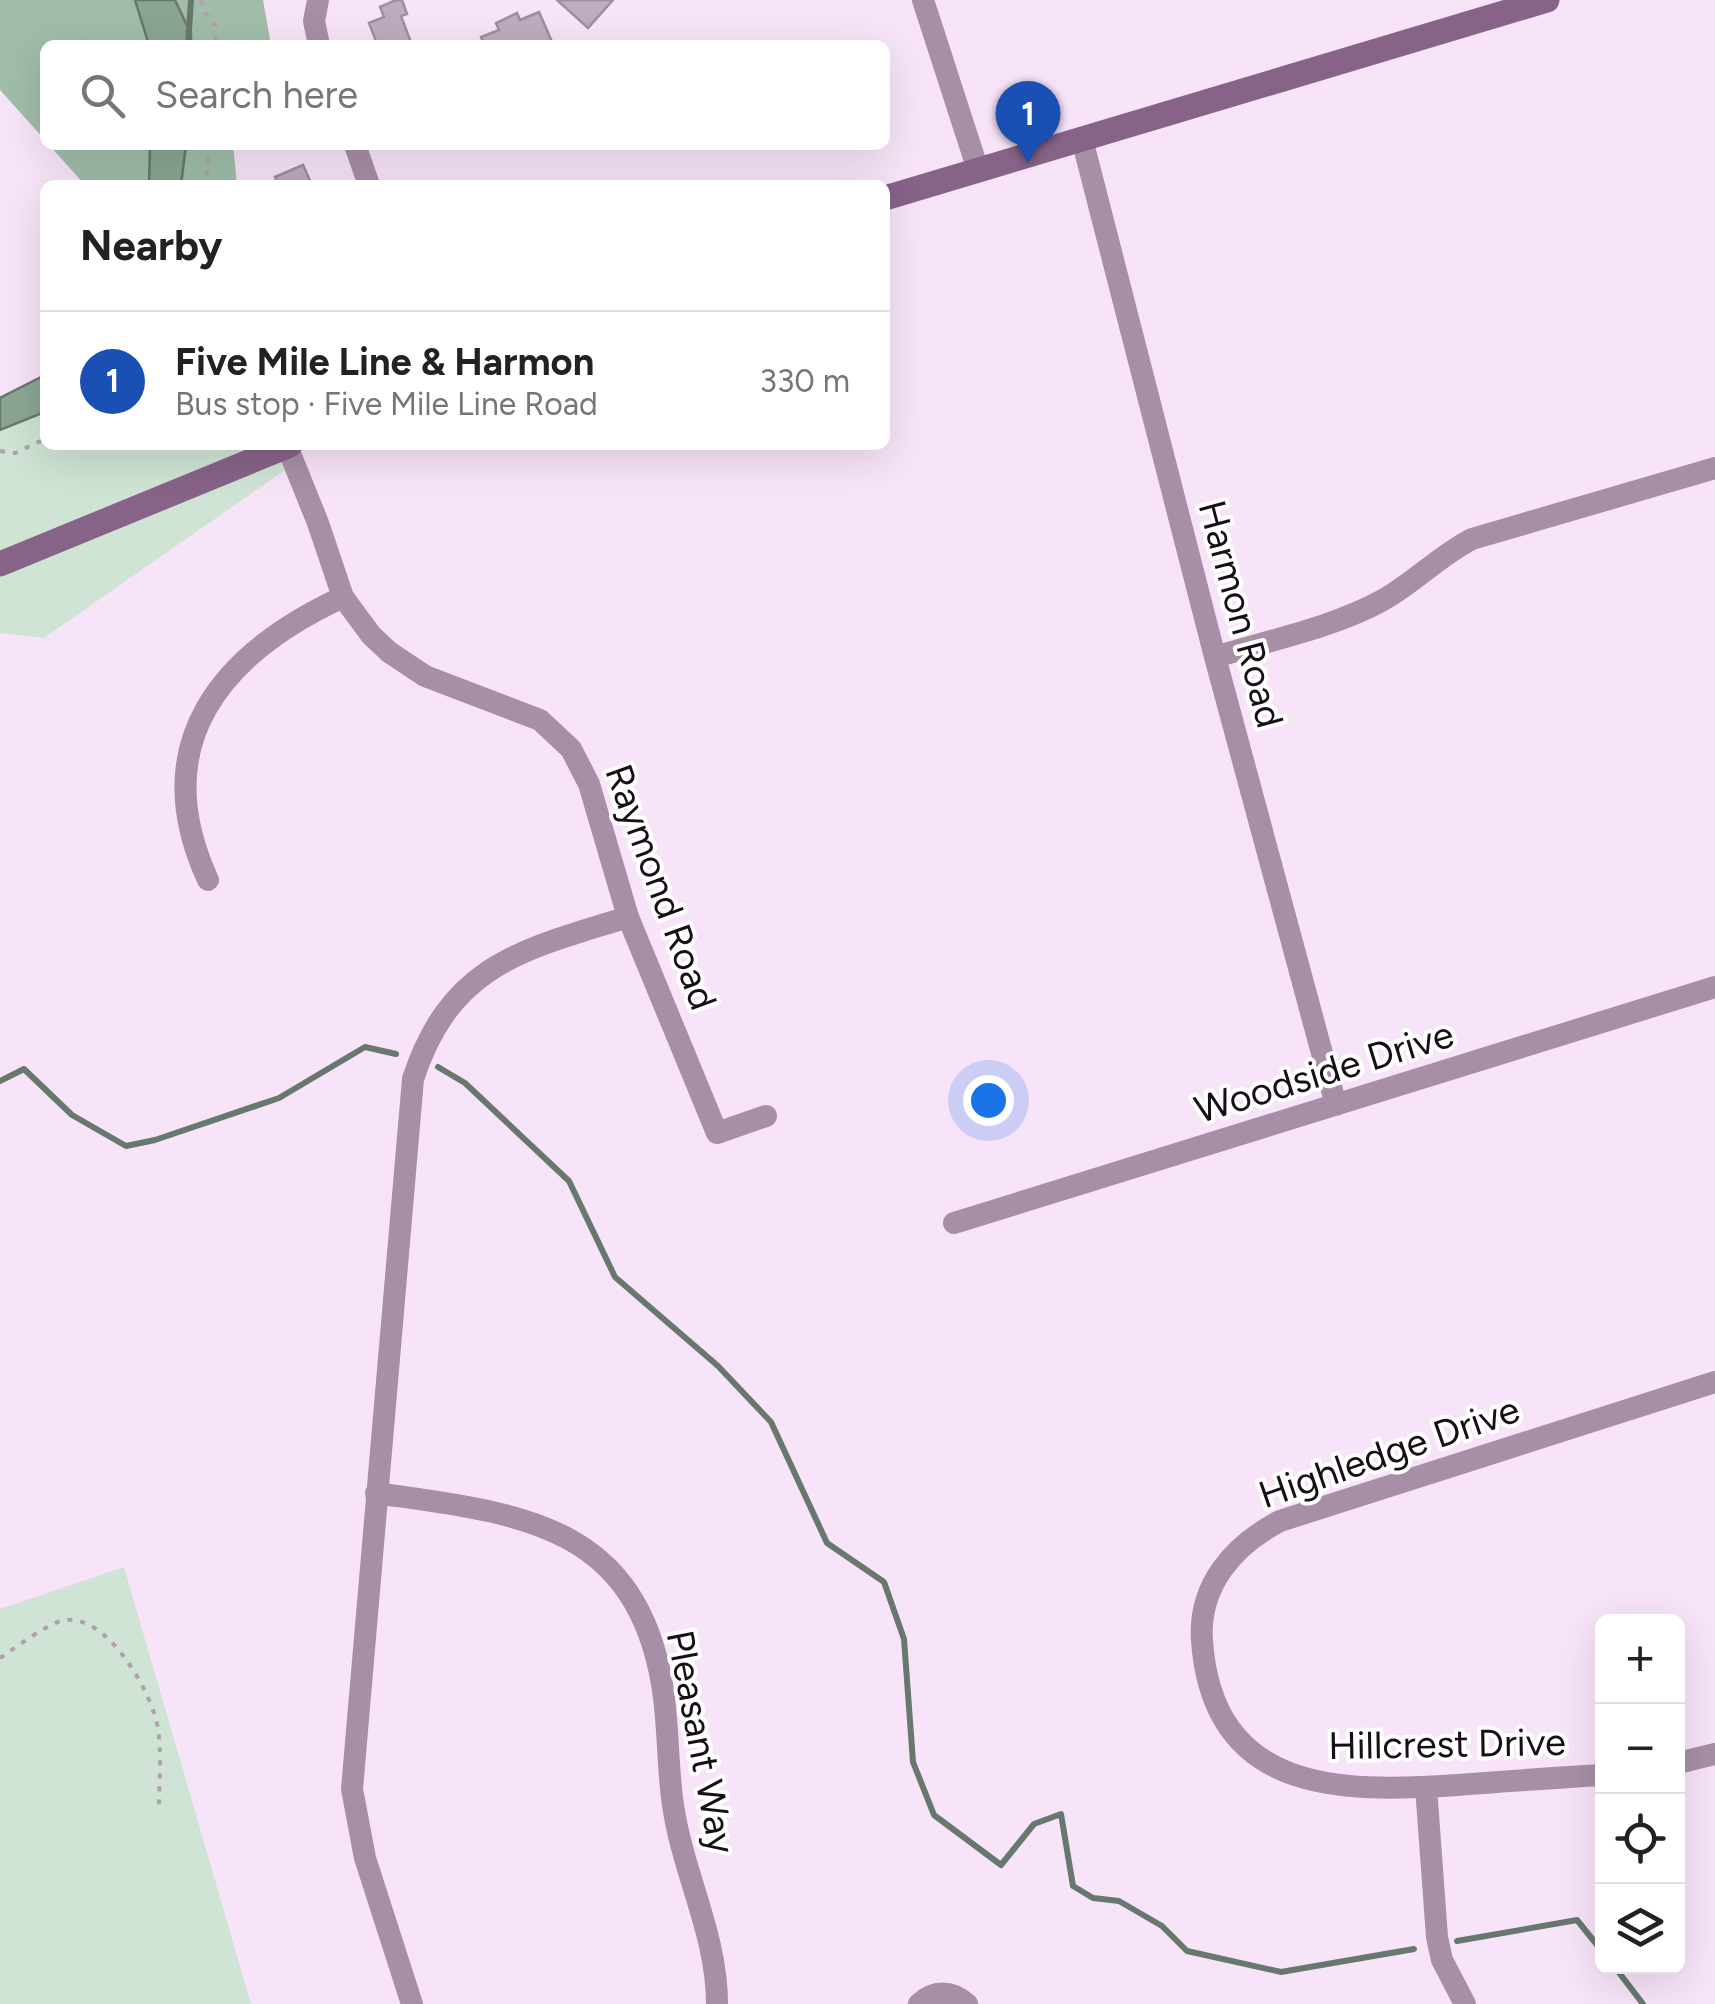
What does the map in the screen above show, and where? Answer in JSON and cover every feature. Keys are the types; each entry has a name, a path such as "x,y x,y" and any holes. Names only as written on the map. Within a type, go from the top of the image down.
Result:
{"main road":[{"path":"890,196 1545,0"},
{"path":"0,564 278,450"}],"street":[{"path":"318,0 314,22 318,40"},
{"path":"924,0 978,170"},
{"name":"Harmon Road","path":"1082,139 1336,1106"},
{"path":"356,150 367,180"},
{"name":"Raymond Road","path":"290,450 343,597 372,636 406,664 454,689 522,712 558,734 572,749 589,784 628,916 717,1133 766,1116"},
{"path":"1215,657 1362,610 1472,539 1715,468"},
{"path":"208,880 191,838 185,788 201,718 228,676 256,648 286,626 343,597"},
{"path":"412,2004 365,1858 352,1789 408,1108 422,1053 452,1002 492,967 536,946 628,916"},
{"name":"Woodside Drive","path":"954,1223 1715,987"},
{"name":"Highledge Drive","path":"1212,1692 1204,1666 1202,1630 1207,1597 1224,1564 1250,1536 1280,1520 1715,1382"},
{"name":"Pleasant Way","path":"376,1493 482,1508 528,1519 570,1538 628,1592 654,1648 662,1683 673,1808 712,1948 717,2004"},
{"name":"Hillcrest Drive","path":"1212,1692 1236,1734 1263,1760 1291,1776 1352,1788 1595,1775"},
{"path":"1685,1761 1715,1754"},
{"path":"1426,1787 1437,1937 1447,1971 1465,2004"},
{"path":"919,2004 932,1994 943,1993 966,2004"}],"path":[{"path":"201,0 215,25 216,40"},
{"path":"207,150 207,180"},
{"path":"0,451 16,453 40,441"},
{"path":"0,1658 61,1621 82,1622 100,1629 149,1699 158,1726 159,1808"}],"shaded area":[{"path":"0,0 135,0 147,40 40,40 40,134 0,90"},
{"path":"135,0 175,0 191,40 147,40"},
{"path":"175,0 263,0 270,40 191,40"},
{"path":"54,150 150,150 149,180 80,180"},
{"path":"150,150 185,150 182,180 149,180"},
{"path":"185,150 234,150 236,180 182,180"},
{"path":"40,378 40,414 0,430 0,398"},
{"path":"40,406 40,450 276,450 285,470 44,638 0,633 0,422"},
{"path":"124,1567 251,2004 0,2004 0,1609"}],"building":[{"path":"402,0 407,14 401,16 410,40 375,40 369,23 384,17 380,7"},
{"path":"557,0 613,0 588,28"},
{"path":"539,12 551,40 482,40 481,37 499,30 496,23 517,13 520,20"},
{"path":"303,165 310,180 276,180 275,177"}],"waterway":[{"path":"188,40 191,0"},
{"path":"0,1081 24,1069 72,1115 126,1146 279,1098 365,1047 396,1054"},
{"path":"438,1067 465,1083 569,1181 615,1277 718,1366 771,1422 827,1543 884,1582 904,1639 913,1762 934,1815 1001,1865 1034,1824 1061,1814 1073,1886 1093,1898 1119,1901 1162,1926 1187,1951 1281,1972 1414,1949"},
{"path":"1457,1941 1577,1920 1595,1942"},
{"path":"1620,1974 1643,2004"}],"place":[{"name":"Five Mile Line & Harmon","path":"1028,163"}]}
